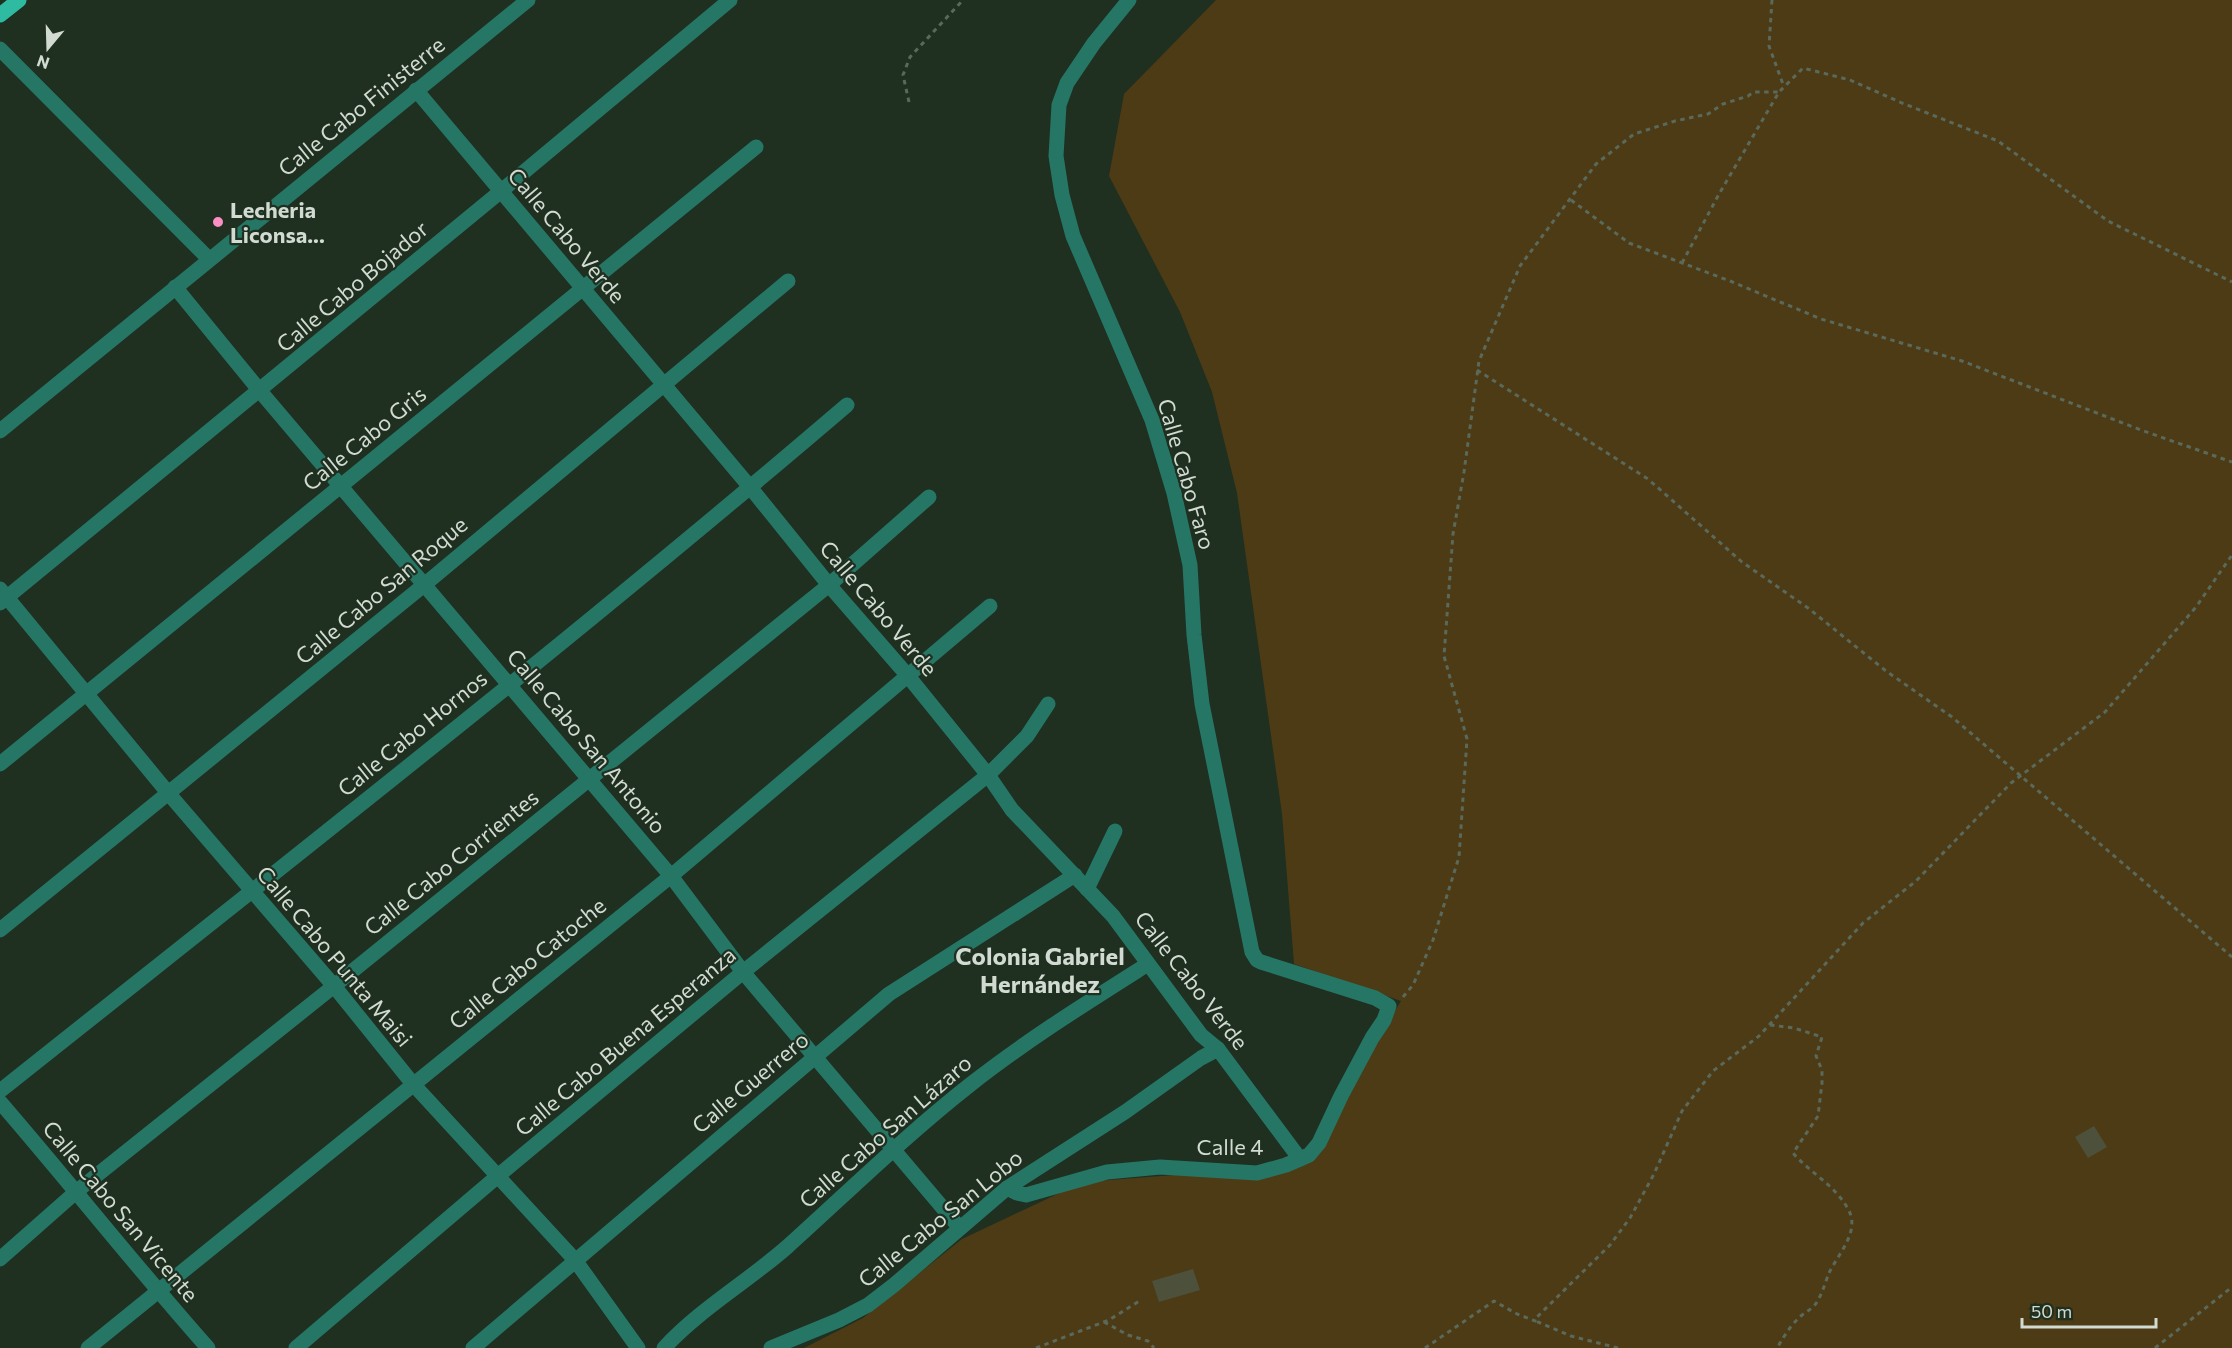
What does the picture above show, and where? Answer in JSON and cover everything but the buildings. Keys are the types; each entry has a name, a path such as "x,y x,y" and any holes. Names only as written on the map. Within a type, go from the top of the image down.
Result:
{"main road":[{"path":"0,15 19,0"}],"street":[{"name":"Calle Cabo Finisterre","path":"0,431 528,0"},
{"name":"Calle Cabo Bojador","path":"2,596 260,391 730,0"},
{"name":"Calle Cabo Faro","path":"1129,0 1094,43 1067,83 1059,105 1056,156 1062,195 1073,236 1152,420 1174,493 1190,565 1194,635 1202,704 1252,952 1257,960 1262,962 1375,998 1388,1010"},
{"path":"0,49 209,259"},
{"name":"Calle Cabo Verde","path":"416,90 750,487 829,585 908,676 988,775 1012,810 1113,916 1201,1035 1218,1049 1300,1159"},
{"name":"Calle Cabo Gris","path":"0,764 756,147"},
{"name":"Calle Cabo San Roque","path":"0,930 424,585 788,281"},
{"name":"Calle Cabo San Antonio","path":"175,287 260,391 671,876 744,972 959,1227"},
{"name":"Calle Cabo Hornos","path":"0,1091 510,684 847,405"},
{"name":"Calle Cabo Corrientes","path":"0,1259 77,1191 829,585 929,497"},
{"name":"Calle Cabo Punta Maisi","path":"2,596 87,693 169,794 334,986 413,1084 575,1260 638,1348"},
{"name":"Calle Cabo Catoche","path":"88,1348 671,876 990,606"},
{"name":"Calle Cabo Buena Esperanza","path":"296,1348 499,1175 744,972 988,775 1027,736 1048,704"},
{"path":"1087,889 1115,831"},
{"name":"Calle Guerrero","path":"473,1348 889,994 1075,875"},
{"name":"Calle Cabo San Lázaro","path":"664,1348 690,1323 784,1249 892,1150 972,1083 1065,1017 1148,964"},
{"name":"Calle 4","path":"1012,1191 1026,1195 1107,1172 1160,1167 1257,1173 1310,1155 1319,1143 1341,1096 1388,1010"},
{"name":"Calle Cabo San Lobo","path":"771,1348 868,1305 959,1227 1201,1058 1218,1049"},
{"name":"Calle Cabo San Vicente","path":"0,1102 208,1348"}],"path":[{"path":"909,102 903,75 910,57 963,0"},
{"path":"1772,0 1769,46 1784,87"},
{"path":"1682,262 1779,92 1803,68 1850,80 1998,141 2108,221 2232,282"},
{"path":"1388,1010 1413,985 1433,939 1459,857 1467,739 1444,656 1453,534 1479,361 1520,266 1596,164 1634,134 1675,121 1708,114 1723,104 1754,92 1779,92"},
{"path":"1571,200 1629,243 1682,262 1821,319 1962,361 2141,430 2232,462"},
{"path":"1478,369 1648,479 1742,562 1808,608 1886,671 1952,717 2232,957"},
{"path":"1538,1322 1537,1317 1610,1245 1630,1218 1654,1174 1682,1111 1713,1071 1770,1025 1863,923 1916,881 2011,783 2105,712 2196,607 2232,555"},
{"path":"1770,1025 1794,1028 1822,1037 1816,1056 1822,1077 1818,1116 1793,1153 1805,1167 1821,1178 1840,1197 1850,1212 1851,1230 1846,1245 1832,1266 1814,1306 1798,1318 1777,1348"},
{"path":"2155,1348 2232,1287"},
{"path":"1036,1348 1104,1322 1141,1300"},
{"path":"1425,1348 1494,1301 1553,1330 1618,1348"},
{"path":"1104,1322 1128,1335 1148,1341 1154,1348"}],"shaded area":[{"path":"1216,0 2232,0 2232,1348 804,1348 863,1318 962,1239 1083,1182 1304,1165 1401,1001 1294,964 1282,814 1237,493 1212,392 1180,312 1109,176 1124,94"}],"place":[{"name":"Lecheria Liconsa...","path":"218,222"}],"district":[{"name":"Colonia Gabriel Hernández","path":"1040,969"}]}
